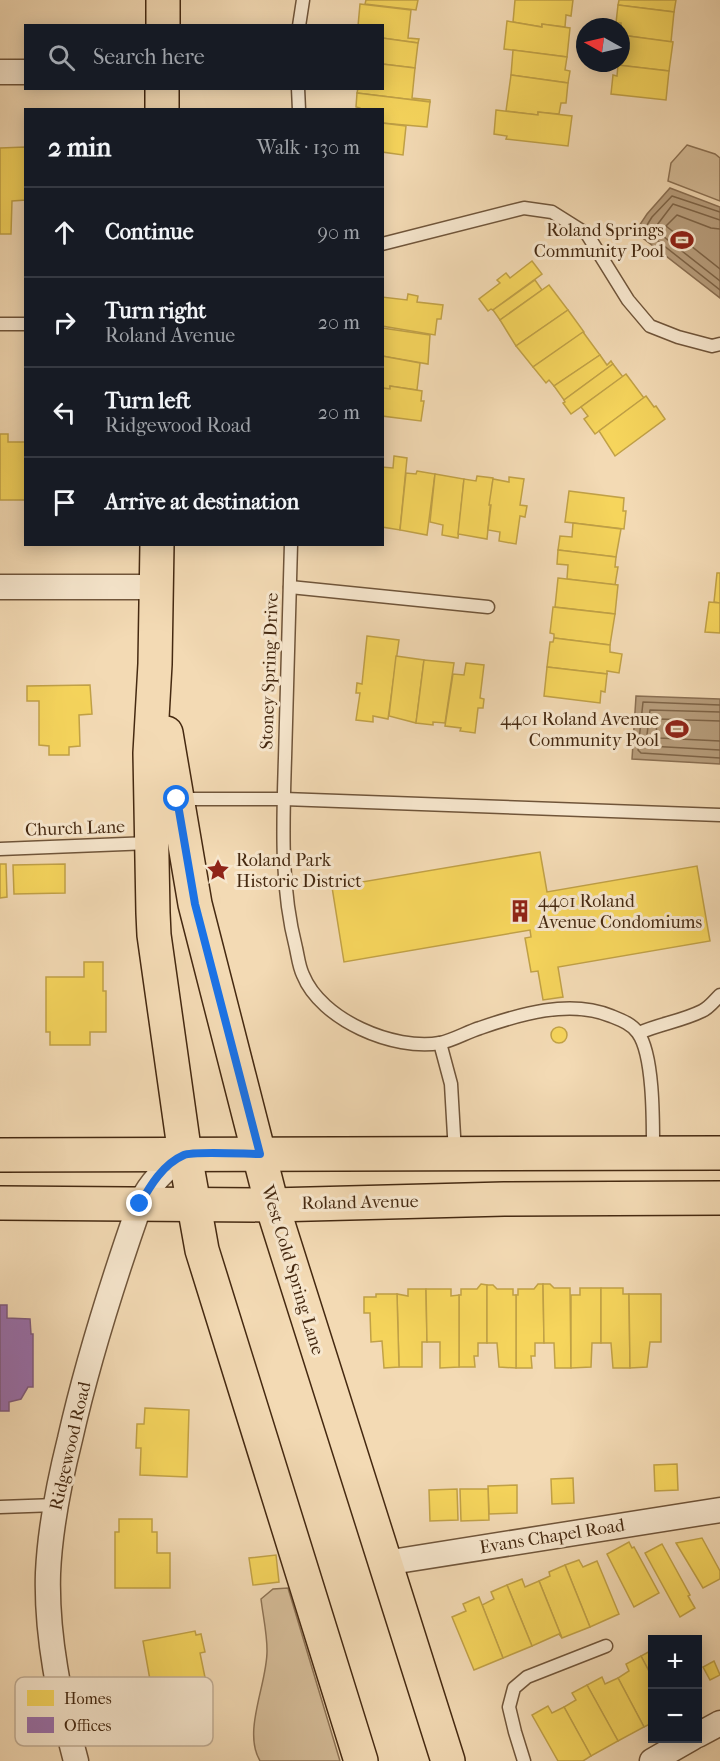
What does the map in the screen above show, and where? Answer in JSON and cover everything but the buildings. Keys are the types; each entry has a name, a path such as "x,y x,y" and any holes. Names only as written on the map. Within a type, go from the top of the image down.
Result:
{"main road":[{"path":"163,0 163,24"},
{"path":"162,90 162,108"},
{"name":"West Cold Spring Lane","path":"157,546 155,664 150,753 154,935 184,1155 202,1250 361,1761"},
{"name":"West Cold Spring Lane","path":"155,664 195,904 272,1204 448,1761"},
{"path":"0,1155 720,1153"},
{"name":"Roland Avenue","path":"0,1203 272,1204 492,1199 720,1198"}],"street":[{"path":"0,72 24,72"},
{"path":"0,587 156,587"},
{"name":"Ridgewood Road","path":"57,1677 50,1621 48,1576 50,1545 79,1398 98,1331 140,1204 150,1184 166,1167 184,1155"},
{"name":"Evans Chapel Road","path":"385,1563 720,1510"},
{"path":"702,1733 720,1723"},
{"path":"652,1761 683,1743"},
{"name":"Ridgewood Road","path":"72,1746 76,1761"}],"lane":[{"path":"299,24 303,0"},
{"path":"298,90 299,108"},
{"path":"384,243 524,208 552,212 587,234 628,300 650,326 678,338 712,346 720,344"},
{"path":"0,324 24,324"},
{"name":"Stoney Spring Drive","path":"291,546 283,850 289,920 303,976 325,1007 349,1024 380,1036 412,1043 440,1043 520,1016 549,1010 573,1009 604,1013 626,1022 639,1033"},
{"path":"290,587 488,607"},
{"path":"177,799 284,799 720,815"},
{"name":"Church Lane","path":"0,849 152,843"},
{"path":"654,1153 651,1081 639,1033 704,1010 720,995"},
{"path":"440,1043 451,1084 456,1154"},
{"path":"0,1507 56,1506"},
{"path":"524,1761 509,1707 514,1688 527,1677 606,1646"}],"shaded area":[{"path":"687,145 715,154 720,158 720,201 668,181 671,163"},
{"path":"288,1588 340,1761 260,1761 255,1749 255,1721 267,1650 261,1599 273,1589"}],"water":[{"name":"Roland Springs Community Pool","path":"670,188 720,207 720,298 635,232 647,214"},
{"name":"4401 Roland Avenue Community Pool","path":"636,696 720,699 720,764 632,759"}],"place":[{"name":"Roland Springs Community Pool","path":"682,240"},
{"name":"4401 Roland Avenue Community Pool","path":"677,729"},
{"name":"Roland Park Historic District","path":"218,870"},
{"name":"4401 Roland Avenue Condomiums","path":"520,911"}],"route":[{"path":"140,1204 150,1184 166,1167 184,1155 260,1154 195,904 177,799"}]}
